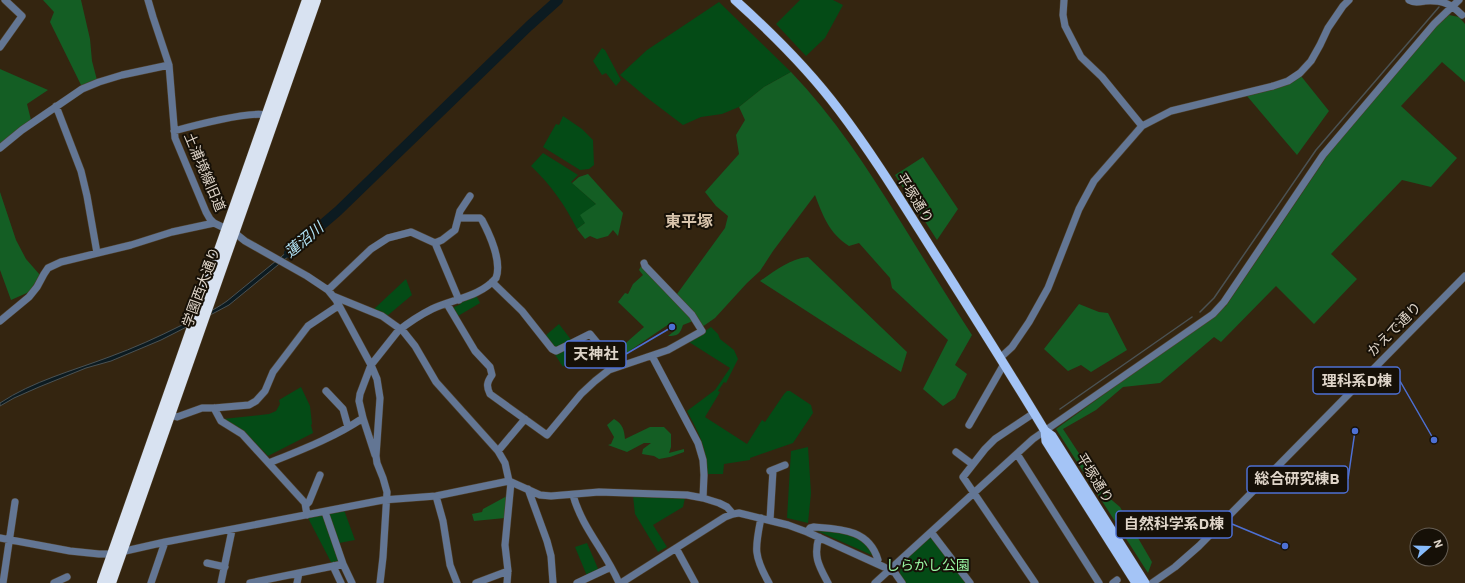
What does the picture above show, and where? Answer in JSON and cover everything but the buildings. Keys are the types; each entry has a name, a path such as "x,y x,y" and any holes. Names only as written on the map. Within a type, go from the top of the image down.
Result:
{"highway":[{"name":"学園西大通り","path":"102,583 117,554 170,415 210,302 230,231 266,115 306,0"},
{"name":"学園西大通り","path":"110,583 117,554 188,336 230,231 316,0"}],"main road":[{"name":"平塚通り","path":"735,0 772,35 800,65 838,109 860,138 1045,431 1052,436 1145,583"},
{"name":"平塚通り","path":"1045,431 1046,441 1136,583"}],"street":[{"path":"0,47 22,16 5,0"},
{"name":"土浦境線旧道","path":"148,0 169,65 174,131 177,145 203,205 214,224 230,231 287,264 331,293 382,316 400,329 415,346 436,382 498,451 505,463 510,481 505,545 508,571 507,583"},
{"path":"1064,0 1063,15 1065,26 1081,57 1102,77 1142,126"},
{"path":"969,425 1002,361 1048,288 1079,208 1094,181 1142,126 1171,111 1288,81 1300,73 1311,61 1328,28 1349,0"},
{"path":"1413,1 1439,0 1453,6 1462,15"},
{"path":"875,583 1017,454 1045,431 1213,314 1224,302 1323,155 1434,24 1459,0"},
{"path":"0,148 22,130 82,89 122,75 169,65"},
{"path":"56,106 81,171 97,253"},
{"path":"174,131 216,121 266,115"},
{"path":"434,243 442,240 455,230 460,211 470,196"},
{"path":"380,583 386,500 385,483 377,464 376,456 363,418 359,401 360,394 371,365 400,329 432,310 480,291 496,278 498,269 493,245 482,220 480,218 459,218"},
{"path":"0,321 29,297 37,287 48,268 61,262 131,246 178,230 214,224"},
{"path":"376,456 380,407 380,390 377,379 371,365 331,293 370,249 388,238 410,232 434,243 459,300"},
{"path":"447,304 475,350 490,367 492,375 488,380 487,385 490,394 526,419 545,435 549,434 586,389 609,370 668,350 702,331 692,316 645,266 644,263"},
{"name":"かえで通り","path":"1154,582 1175,567 1199,546 1465,276"},
{"path":"492,282 522,311 552,349 556,350 590,334 617,367"},
{"path":"170,415 177,417 202,408 249,405 256,401 265,390 273,372 308,326 338,306"},
{"path":"652,356 698,443 703,460 703,498"},
{"path":"326,391 343,409 348,427"},
{"path":"214,408 221,421 242,434 306,505 307,515"},
{"path":"1034,413 996,439 972,464 963,477 1035,583"},
{"path":"268,463 315,444 363,418"},
{"path":"498,451 526,419"},
{"path":"956,452 972,464"},
{"path":"1017,454 1099,583"},
{"path":"770,520 771,470 785,466"},
{"path":"306,505 309,502 320,475"},
{"path":"0,538 76,551 99,554 117,554 165,542 386,500 436,496 510,481 540,495 551,496 607,492 687,495 703,498 723,505 730,509 733,514"},
{"path":"528,489 548,543 551,556 553,583"},
{"path":"573,495 580,517 620,583 725,517 739,513 770,520 819,537 890,570 902,583"},
{"path":"436,496 443,520 450,565 457,583"},
{"path":"3,583 15,502"},
{"path":"325,512 343,564 352,583"},
{"path":"761,518 756,543 757,556 761,570 769,583"},
{"path":"807,532 810,528 814,527 845,529 851,531 857,534 872,547 878,560 876,563"},
{"path":"221,583 232,530"},
{"path":"931,532 970,583"},
{"path":"819,537 816,554 817,560 828,583"},
{"path":"151,583 165,542"},
{"path":"676,548 695,583"},
{"path":"207,563 225,567"},
{"path":"250,583 343,564"},
{"path":"333,566 342,583"},
{"path":"577,583 611,567"},
{"path":"476,583 508,571"},
{"path":"297,583 299,573"},
{"path":"54,583 67,578 65,583"}],"green space":[{"path":"43,0 81,0 97,80 82,87 50,22 54,12"},
{"path":"800,0 833,0 843,5 825,38 806,56 776,24"},
{"path":"719,2 791,72 764,87 739,107 722,114 701,117 683,125 620,75 647,50"},
{"path":"1449,15 1459,17 1465,24 1465,82 1442,62 1401,106 1457,158 1431,187 1402,180 1331,254 1357,279 1314,324 1276,286 1221,342 1214,337 1160,383 1123,387 1096,410 1063,429 1107,496 1120,507 1152,562 1148,573 1056,429 1226,306 1329,153 1436,27"},
{"path":"602,48 605,50 621,80 616,86 606,73 602,75 593,61"},
{"path":"0,69 48,90 27,104 31,120 0,145"},
{"path":"791,72 821,106 862,161 972,335 955,365 967,374 955,398 943,406 923,389 948,340 892,288 890,278 859,243 849,246 836,236 824,217 815,195 760,271 715,318 702,327 677,294 725,228 728,216 716,206 705,192 739,154 736,135 745,120 739,107 764,87"},
{"path":"1301,76 1329,111 1297,155 1247,96 1263,92"},
{"path":"563,116 582,129 593,140 594,165 589,169 580,170 543,147 556,124 559,125"},
{"path":"543,153 578,175 571,182 596,204 585,223 577,229 557,196 545,180 531,166"},
{"path":"923,157 958,209 937,240 895,175"},
{"path":"588,174 623,213 618,236 613,230 608,236 597,239 590,236 585,239 577,229 585,223 580,215 596,204 572,183 579,177"},
{"path":"0,192 16,240 26,259 40,275 29,292 11,300 0,270"},
{"path":"808,257 907,352 901,372 760,281 788,263"},
{"path":"641,266 693,321 683,325 678,334 668,336 677,329 672,322 616,360 612,355 644,327 618,302 625,293 628,294 633,284 643,275 639,270"},
{"path":"406,279 412,295 387,316 374,309"},
{"path":"476,295 480,303 458,316 452,308 461,304 460,302"},
{"path":"1079,304 1099,312 1108,313 1127,350 1091,372 1081,365 1068,371 1044,349"},
{"path":"559,324 572,341 556,349 545,336"},
{"path":"711,327 718,334 720,339 734,350 738,359 726,383 724,382 718,391 720,392 705,417 747,444 762,420 765,422 787,391 790,391 811,405 813,413 793,443 750,458 750,460 724,464 723,474 707,474 702,441 687,411 715,390 730,368 689,342"},
{"path":"581,342 572,352 563,367 554,353"},
{"path":"301,387 310,406 313,433 268,456 243,430 223,419 269,414 276,411 280,404 279,400"},
{"path":"614,419 622,428 625,439 650,427 664,427 671,434 671,447 669,453 684,449 684,452 659,459 654,456 642,454 643,449 651,443 644,443 627,452 608,445 611,444 614,437 607,425"},
{"path":"808,447 811,493 808,523 787,518 791,451"},
{"path":"507,496 505,518 474,521 472,514 482,512 483,509"},
{"path":"633,496 685,498 683,507 653,525 667,547 658,552 635,514"},
{"path":"344,510 355,540 339,543 329,517 330,513"},
{"path":"320,515 323,517 339,560 337,563 332,564 308,518"},
{"path":"813,529 844,531 863,541 876,557"},
{"name":"しらかし公園","path":"930,538 933,539 966,583 905,583 899,574 904,561"},
{"path":"587,543 599,571 587,576 575,547"}],"shaded area":[{"path":"298,243 300,247 229,305 161,340 111,361 86,368 39,387 0,406 0,403 13,395 39,382 137,346 211,311 227,301"}],"waterway":[{"name":"蓮沼川","path":"289,253 338,211 529,26 558,0"},
{"path":"1200,312 1214,298 1316,150 1439,7"},
{"path":"1060,409 1192,317"}],"place":[{"name":"天神社","path":"672,327"},
{"name":"総合研究棟B","path":"1355,431"},
{"name":"理科系D棟","path":"1434,440"},
{"name":"自然科学系D棟","path":"1285,546"}],"district":[{"name":"東平塚","path":"689,221"}]}
